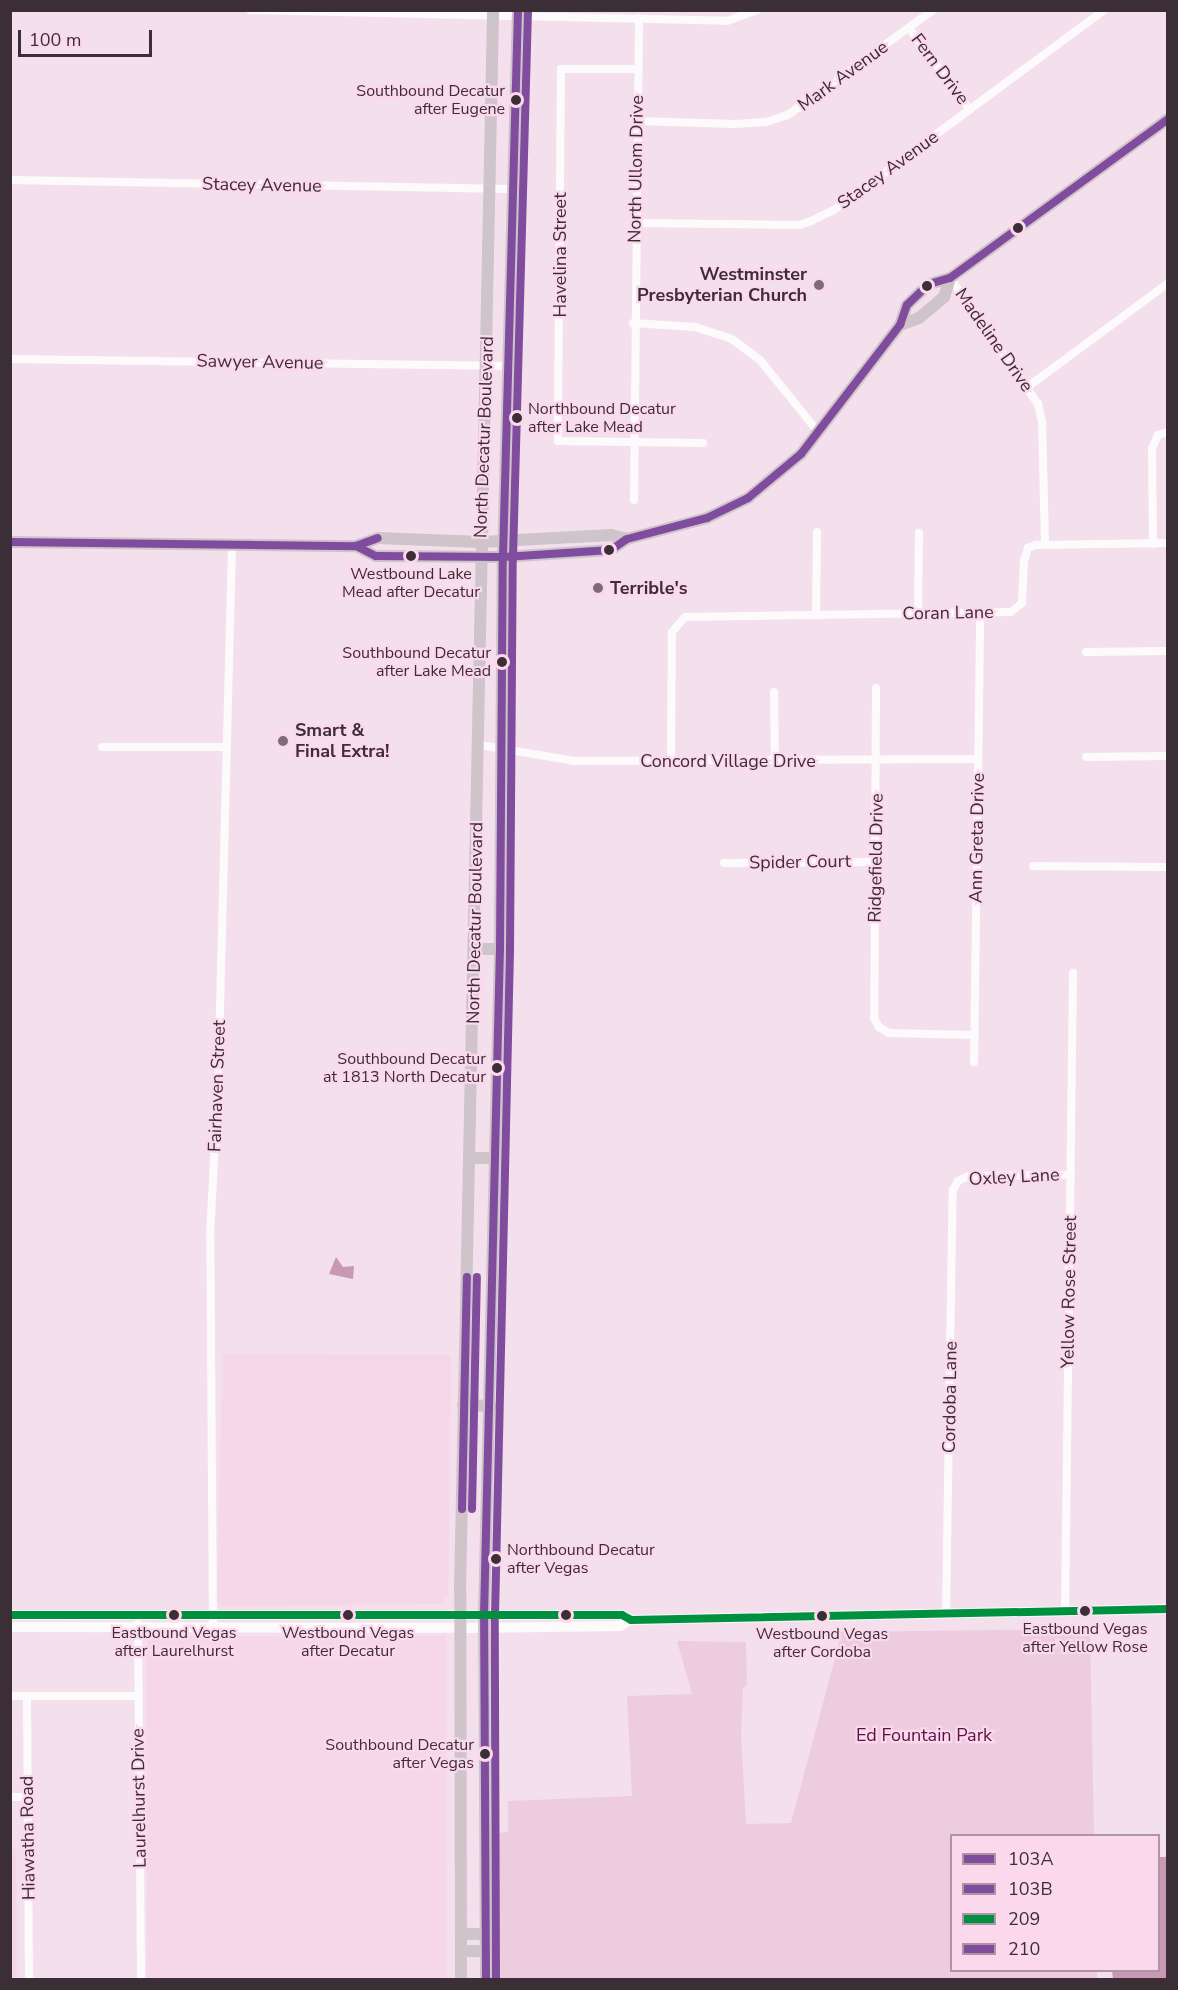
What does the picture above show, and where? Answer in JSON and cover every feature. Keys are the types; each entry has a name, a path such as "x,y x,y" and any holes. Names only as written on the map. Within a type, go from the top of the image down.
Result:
{"main road":[{"name":"North Decatur Boulevard","path":"461,1980 460,1622 463,1405 480,745 480,558 487,365 493,12"},
{"name":"North Decatur Boulevard","path":"486,1980 484,1622 491,1406 500,949 503,541 510,366 518,13"},
{"path":"356,546 376,556 480,558 610,550 627,539 707,518 747,498 780,474 818,432 900,325 907,305 929,284 950,278 1167,118"},
{"path":"900,325 919,318 944,297 950,278"},
{"path":"10,542 356,546 378,538 481,542 611,536 627,539"},
{"path":"474,949 500,949"},
{"path":"471,1158 495,1158"},
{"path":"463,1405 491,1406"},
{"path":"10,1615 138,1616 213,1621 259,1621 306,1616 620,1626 631,1620 1167,1609"},
{"path":"306,1616 306,1628"},
{"path":"10,1627 138,1627 213,1621"},
{"path":"259,1621 306,1628 460,1622"},
{"path":"461,1934 486,1934"},
{"path":"461,1951 486,1951"}],"street":[{"path":"250,10 493,12 727,21 757,10"},
{"name":"Mark Avenue","path":"637,121 736,124 766,122 788,115 933,10"},
{"name":"Stacey Avenue","path":"635,223 800,225 812,221 834,210 1104,10"},
{"name":"North Ullom Drive","path":"633,500 635,443 633,323 639,18"},
{"name":"Fern Drive","path":"909,28 970,110"},
{"name":"Havelina Street","path":"635,443 558,441 561,69 638,69"},
{"name":"Stacey Avenue","path":"10,180 514,189"},
{"name":"Madeline Drive","path":"950,278 1029,386 1042,421 1045,545"},
{"path":"1029,386 1167,283"},
{"path":"633,323 695,327 732,339 760,360 818,432"},
{"name":"Sawyer Avenue","path":"10,359 510,366"},
{"path":"1154,544 1152,448 1158,435 1167,432"},
{"path":"635,443 703,443"},
{"path":"816,615 817,532"},
{"path":"918,613 919,533"},
{"path":"1045,545 1167,543"},
{"name":"Fairhaven Street","path":"213,1621 210,1235 218,1085 232,545"},
{"name":"Coran Lane","path":"671,761 672,632 676,623 685,617 980,614 1018,609 1022,603 1028,548 1045,545"},
{"name":"Ann Greta Drive","path":"974,1062 980,614"},
{"path":"1086,652 1167,651"},
{"name":"Ridgefield Drive","path":"876,688 874,1018 879,1028 889,1033 975,1035"},
{"path":"774,692 775,761"},
{"name":"Concord Village Drive","path":"480,745 575,761 978,759"},
{"path":"102,747 225,747"},
{"path":"1086,757 1167,756"},
{"name":"Spider Court","path":"724,863 876,862"},
{"path":"1033,866 1167,867"},
{"name":"Yellow Rose Street","path":"1065,1611 1073,973"},
{"name":"Oxley Lane","path":"958,1181 969,1176 1071,1174"},
{"name":"Cordoba Lane","path":"946,1613 953,1190 958,1181"},
{"name":"Laurelhurst Drive","path":"138,1616 141,1980"},
{"path":"10,1696 138,1696"},
{"name":"Hiawatha Road","path":"27,1696 29,1980"},
{"path":"10,1797 27,1797"}],"shaded area":[{"path":"336,1257 343,1267 354,1266 353,1279 329,1274"},
{"path":"223,1354 451,1355 448,1595 441,1604 223,1606 216,1601"},
{"path":"147,1636 446,1636 446,1979 147,1979"},
{"path":"11,1849 16,1849 18,1979 11,1979"},
{"path":"1160,1857 1167,1857 1167,1979 1113,1979 1112,1972 1160,1972"}],"green space":[{"name":"Ed Fountain Park","path":"1090,1629 1094,1834 950,1834 950,1972 1097,1972 1097,1979 497,1979 496,1883 500,1880 497,1833 508,1832 508,1801 632,1796 627,1696 692,1694 677,1641 746,1642 747,1685 743,1688 741,1733 746,1824 791,1823 838,1647 839,1632"}],"transit line":[{"name":"103A","path":"486,1980 484,1616 500,949 503,557 518,10"},
{"name":"103B","path":"496,1980 495,1616 510,949 513,557 528,10"},
{"name":"210","path":"356,546 376,556 503,557 611,550 627,539 707,518 748,498 801,454 900,325 907,305 929,284 950,278 1168,119"},
{"name":"210","path":"10,542 356,546 378,538"},
{"name":"103A","path":"462,1509 467,1277"},
{"name":"103B","path":"472,1509 477,1277"},
{"name":"209","path":"10,1615 622,1615 631,1620 1168,1609"}],"place":[{"name":"Southbound Decatur after Eugene","path":"516,100"},
{"name":"Westminster Presbyterian Church","path":"819,285"},
{"name":"Northbound Decatur after Lake Mead","path":"517,418"},
{"name":"Westbound Lake Mead after Decatur","path":"411,556"},
{"name":"Terrible's","path":"598,588"},
{"name":"Southbound Decatur after Lake Mead","path":"502,662"},
{"name":"Smart & Final Extra!","path":"283,741"},
{"name":"Southbound Decatur at 1813 North Decatur","path":"497,1068"},
{"name":"Northbound Decatur after Vegas","path":"496,1559"},
{"name":"Eastbound Vegas after Yellow Rose","path":"1085,1611"},
{"name":"Eastbound Vegas after Laurelhurst","path":"174,1615"},
{"name":"Westbound Vegas after Decatur","path":"348,1615"},
{"name":"Westbound Vegas after Cordoba","path":"822,1616"},
{"name":"Southbound Decatur after Vegas","path":"485,1754"}]}
